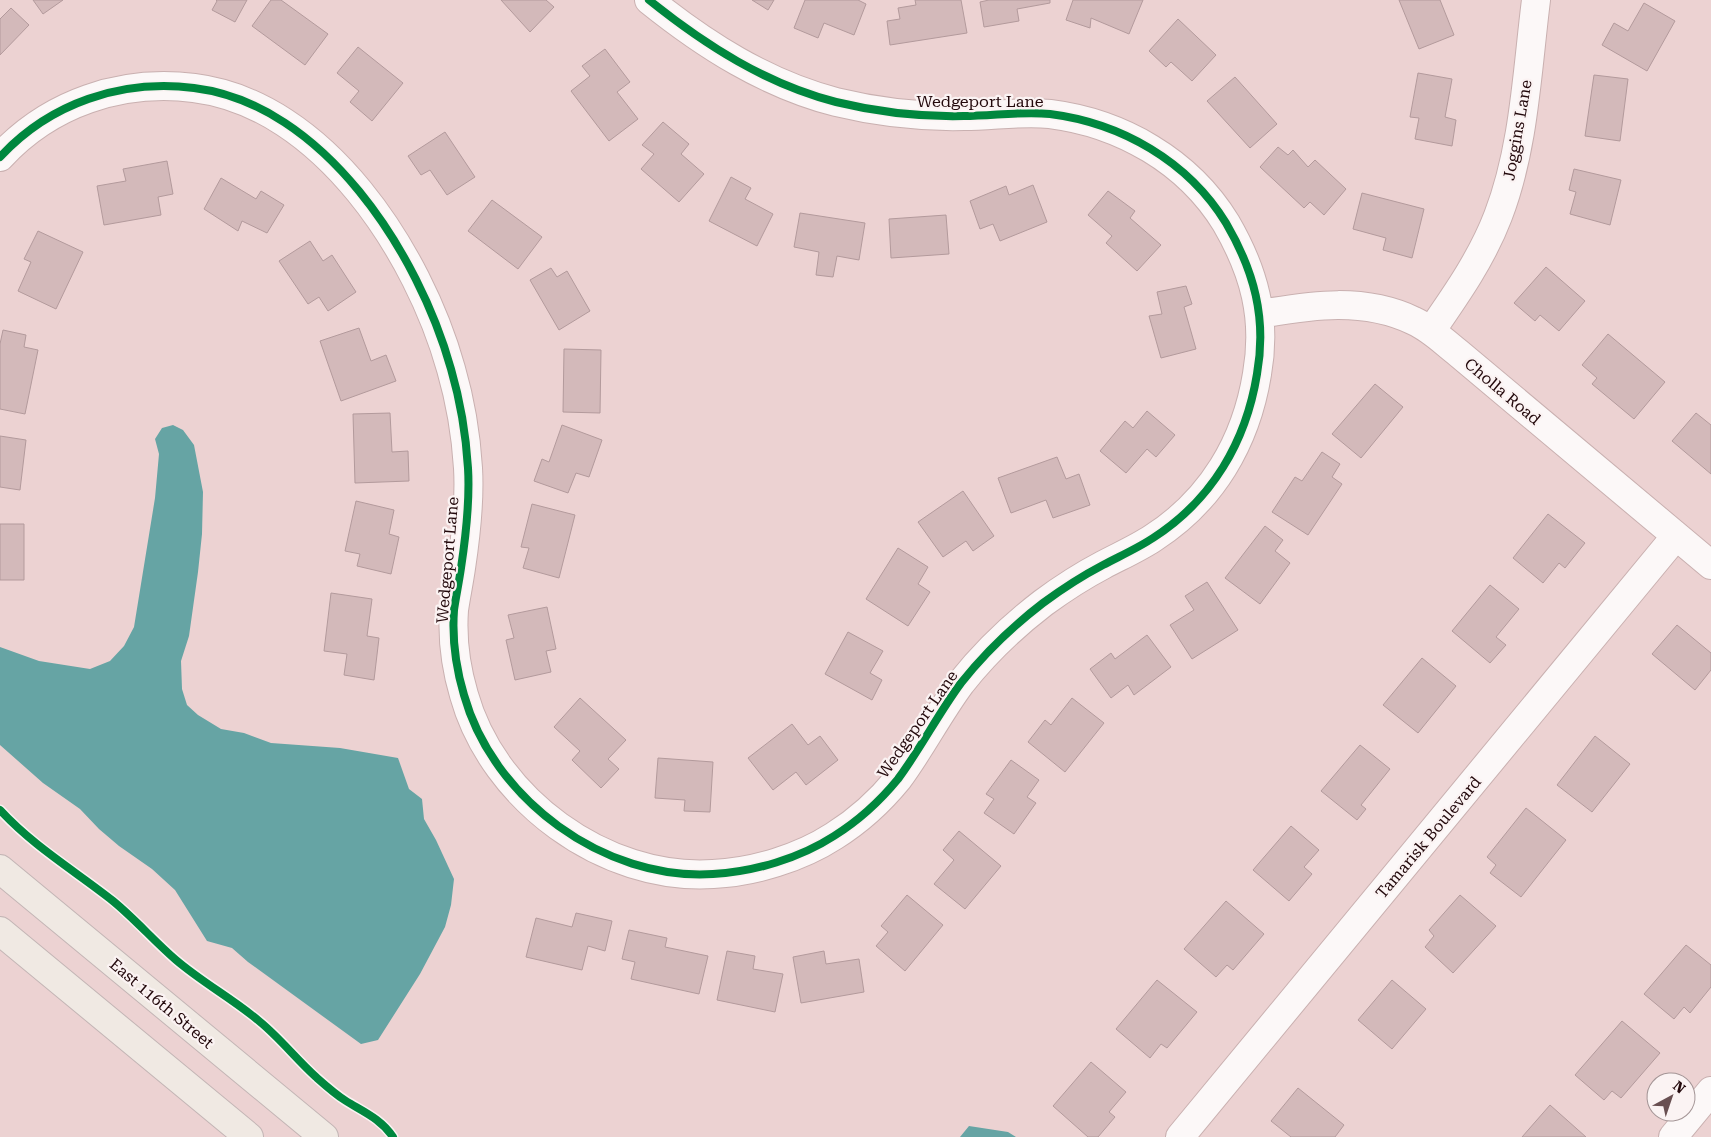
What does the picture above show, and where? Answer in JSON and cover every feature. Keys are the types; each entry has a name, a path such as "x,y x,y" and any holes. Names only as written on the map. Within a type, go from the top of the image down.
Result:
{"main road":[{"name":"East 116th Street","path":"0,869 324,1137"},
{"path":"0,931 249,1137"}],"street":[{"name":"Wedgeport Lane","path":"0,157 31,129 61,110 88,98 132,88 178,86 210,90 238,98 264,110 290,126 311,143 350,181 406,260 432,316 452,370 468,470 467,526 454,611 454,640 463,692 471,716 498,768 534,807 555,824 580,840 625,860 653,869 709,875 767,865 809,850 837,834 866,813 900,776 956,690 975,666 1014,627 1043,603 1071,584 1156,536 1197,502 1214,483 1227,462 1246,421 1252,402 1260,359 1260,314 1254,288 1234,238 1208,198 1191,179 1172,163 1153,149 1130,137 1102,126 1046,114 1001,113 968,116 906,114 836,102 775,80 732,58 690,33 649,0"},
{"name":"Joggins Lane","path":"1431,331 1464,282 1486,244 1504,198 1517,146 1536,0"},
{"name":"Cholla Road","path":"1260,314 1319,305 1342,304 1391,313 1413,320 1431,331 1711,565"},
{"name":"Tamarisk Boulevard","path":"1183,1136 1676,536"},
{"path":"1673,1137 1711,1091"}],"water":[{"path":"173,425 183,430 194,445 203,492 202,534 198,572 189,636 181,661 182,689 187,705 198,715 221,729 244,733 271,743 340,748 398,758 409,789 422,799 424,819 454,879 451,905 445,927 420,974 378,1040 361,1044 248,962 232,948 207,941 175,890 152,869 119,846 80,809 43,783 0,745 0,647 39,661 90,669 110,661 124,646 134,627 155,498 159,454 155,439 162,428"},
{"path":"969,1126 1008,1132 1016,1137 960,1137"}],"building":[{"path":"33,0 63,0 43,14"},
{"path":"216,0 247,0 235,22 212,10"},
{"path":"271,0 281,0 328,34 305,65 252,26"},
{"path":"501,0 546,0 554,7 530,32"},
{"path":"752,0 774,0 768,10"},
{"path":"805,0 858,0 866,4 854,35 824,23 818,38 794,28"},
{"path":"915,0 961,0 967,33 890,45 887,21 900,19 898,8 916,5"},
{"path":"989,0 1050,0 1050,3 1017,9 1019,21 984,27 980,2"},
{"path":"1073,0 1143,0 1129,34 1091,18 1090,28 1066,20"},
{"path":"1399,0 1440,0 1454,35 1419,49"},
{"path":"1644,3 1675,21 1647,71 1602,45 1614,23 1628,31"},
{"path":"11,8 29,25 0,55 0,19"},
{"path":"1178,19 1216,55 1192,81 1171,62 1166,67 1149,51"},
{"path":"358,47 403,83 372,121 350,102 359,91 337,73"},
{"path":"605,49 630,82 617,92 638,119 609,141 571,91 590,76 582,66"},
{"path":"1418,73 1452,79 1445,117 1456,120 1452,146 1415,139 1419,118 1410,117"},
{"path":"1594,75 1628,79 1620,141 1585,136"},
{"path":"1235,77 1277,124 1250,148 1207,101"},
{"path":"663,122 689,144 681,154 704,174 679,202 641,169 654,154 642,145"},
{"path":"445,132 475,177 447,195 430,170 421,175 408,156"},
{"path":"1278,147 1288,155 1293,150 1308,167 1315,160 1346,189 1324,215 1310,202 1304,208 1260,167"},
{"path":"167,161 173,194 158,197 161,215 104,225 97,186 126,181 123,169"},
{"path":"1574,169 1621,180 1610,225 1570,214 1576,192 1569,190"},
{"path":"731,177 751,188 745,199 773,214 757,246 709,221"},
{"path":"221,178 256,199 261,191 284,205 267,233 242,221 238,231 204,209"},
{"path":"1033,185 1047,222 1000,241 993,224 980,229 970,201 1006,186 1009,195"},
{"path":"1108,191 1135,211 1130,218 1161,245 1137,271 1106,243 1112,236 1088,215"},
{"path":"1362,193 1424,209 1412,258 1383,250 1386,238 1353,229"},
{"path":"492,200 542,237 518,269 468,231"},
{"path":"800,213 865,223 859,260 837,256 833,277 816,275 819,252 794,247"},
{"path":"946,215 949,254 891,258 889,219"},
{"path":"38,231 83,252 56,309 18,291 31,262 24,259"},
{"path":"310,241 323,261 332,255 356,292 328,311 319,297 308,304 279,261"},
{"path":"1546,267 1585,301 1559,331 1540,315 1535,321 1514,303"},
{"path":"551,268 557,277 567,271 590,311 559,330 530,280"},
{"path":"1186,286 1192,304 1184,307 1196,349 1161,358 1149,316 1162,314 1157,292"},
{"path":"359,328 371,361 386,355 396,381 341,401 320,341"},
{"path":"3,330 26,335 24,347 38,350 25,414 0,409 0,344"},
{"path":"1608,334 1665,382 1634,419 1592,384 1597,378 1582,365"},
{"path":"564,349 601,350 600,413 563,412"},
{"path":"1375,384 1403,407 1361,458 1332,434"},
{"path":"1147,411 1175,435 1156,457 1147,449 1126,473 1100,451 1125,421 1133,428"},
{"path":"390,413 392,452 408,451 409,481 355,483 353,414"},
{"path":"1696,413 1711,425 1711,474 1672,441"},
{"path":"562,425 602,440 589,477 576,473 568,493 534,481 542,459 549,462"},
{"path":"0,436 26,440 20,490 0,487"},
{"path":"1322,452 1340,464 1332,477 1342,484 1308,535 1272,512 1295,477 1302,481"},
{"path":"1057,457 1066,479 1079,474 1090,505 1053,518 1046,500 1011,513 998,478"},
{"path":"963,491 994,536 973,551 966,541 943,557 918,522"},
{"path":"356,501 394,510 389,534 399,537 391,574 357,566 360,554 345,551"},
{"path":"532,504 575,515 559,578 523,568 529,548 521,547"},
{"path":"1548,514 1585,543 1565,568 1559,563 1543,583 1513,558"},
{"path":"0,524 24,524 24,580 0,580"},
{"path":"1265,526 1283,540 1275,551 1290,563 1260,604 1225,578"},
{"path":"898,548 928,567 918,584 930,592 908,626 866,599"},
{"path":"1207,582 1238,630 1192,659 1170,625 1194,610 1185,596"},
{"path":"1490,585 1519,609 1496,637 1506,645 1490,663 1452,631"},
{"path":"331,593 372,599 367,636 379,638 374,680 344,675 347,654 324,651"},
{"path":"547,607 556,649 546,651 551,672 515,680 506,640 514,638 508,615"},
{"path":"1677,625 1711,653 1711,670 1695,690 1652,654"},
{"path":"848,632 883,651 870,673 882,680 872,700 825,674"},
{"path":"1147,635 1171,667 1134,695 1128,685 1111,698 1090,669 1111,653 1115,659"},
{"path":"1422,658 1456,686 1418,733 1383,705"},
{"path":"580,698 626,740 608,759 619,769 601,788 572,760 580,751 554,727"},
{"path":"1072,698 1104,723 1065,772 1028,742 1045,720 1051,725"},
{"path":"792,724 808,745 820,736 838,760 806,785 796,772 773,790 748,758"},
{"path":"1595,736 1630,764 1592,812 1557,785"},
{"path":"1360,745 1390,769 1361,805 1366,809 1357,820 1321,791"},
{"path":"658,758 713,762 710,812 684,811 685,800 655,798"},
{"path":"1011,760 1039,780 1027,797 1036,803 1014,834 984,813 994,799 986,794"},
{"path":"1526,808 1566,840 1521,897 1490,873 1496,865 1487,857"},
{"path":"1291,826 1319,850 1304,867 1312,874 1289,901 1253,870"},
{"path":"959,831 1001,866 965,909 934,884 954,860 943,850"},
{"path":"907,895 943,925 905,971 876,946 888,932 881,926"},
{"path":"1460,895 1496,926 1453,973 1425,947 1434,936 1429,930"},
{"path":"1226,901 1264,934 1233,970 1227,965 1216,977 1184,949"},
{"path":"576,913 612,921 605,951 588,946 582,970 526,957 536,918 572,927"},
{"path":"629,930 667,938 665,947 708,956 699,994 631,979 635,962 622,959"},
{"path":"1686,945 1711,965 1711,987 1690,1013 1684,1007 1674,1019 1644,994"},
{"path":"727,951 755,956 753,969 783,974 775,1012 717,1000"},
{"path":"824,951 826,964 859,959 864,992 801,1003 793,957"},
{"path":"1157,980 1197,1012 1167,1048 1161,1044 1150,1058 1116,1029"},
{"path":"1392,980 1426,1009 1392,1049 1358,1020"},
{"path":"1622,1021 1660,1053 1621,1098 1612,1091 1604,1100 1575,1075"},
{"path":"1091,1062 1126,1092 1109,1112 1115,1117 1098,1137 1088,1137 1053,1106"},
{"path":"1298,1088 1344,1125 1335,1137 1291,1137 1271,1121"},
{"path":"1550,1105 1586,1137 1522,1137"}],"cycle path":[{"path":"0,157 41,122 64,109 88,99 114,92 140,87 167,86 194,88 241,100 284,122 324,154 359,191 390,234 416,279 436,325 451,369 464,430 468,480 466,531 454,610 455,653 464,695 479,733 500,768 527,799 558,826 594,848 632,864 672,873 713,874 760,867 807,851 843,830 860,817 898,779 961,683 989,651 1010,631 1057,593 1087,574 1153,538 1193,506 1223,467 1235,446 1244,423 1252,399 1260,353 1259,314 1251,277 1244,259 1226,223 1210,201 1192,181 1172,164 1127,136 1102,126 1050,114 932,116 867,109 836,102 785,85 737,61 670,17 649,0"},
{"path":"0,810 40,847 113,901 176,960 259,1021 330,1089 378,1121 393,1137"}]}
